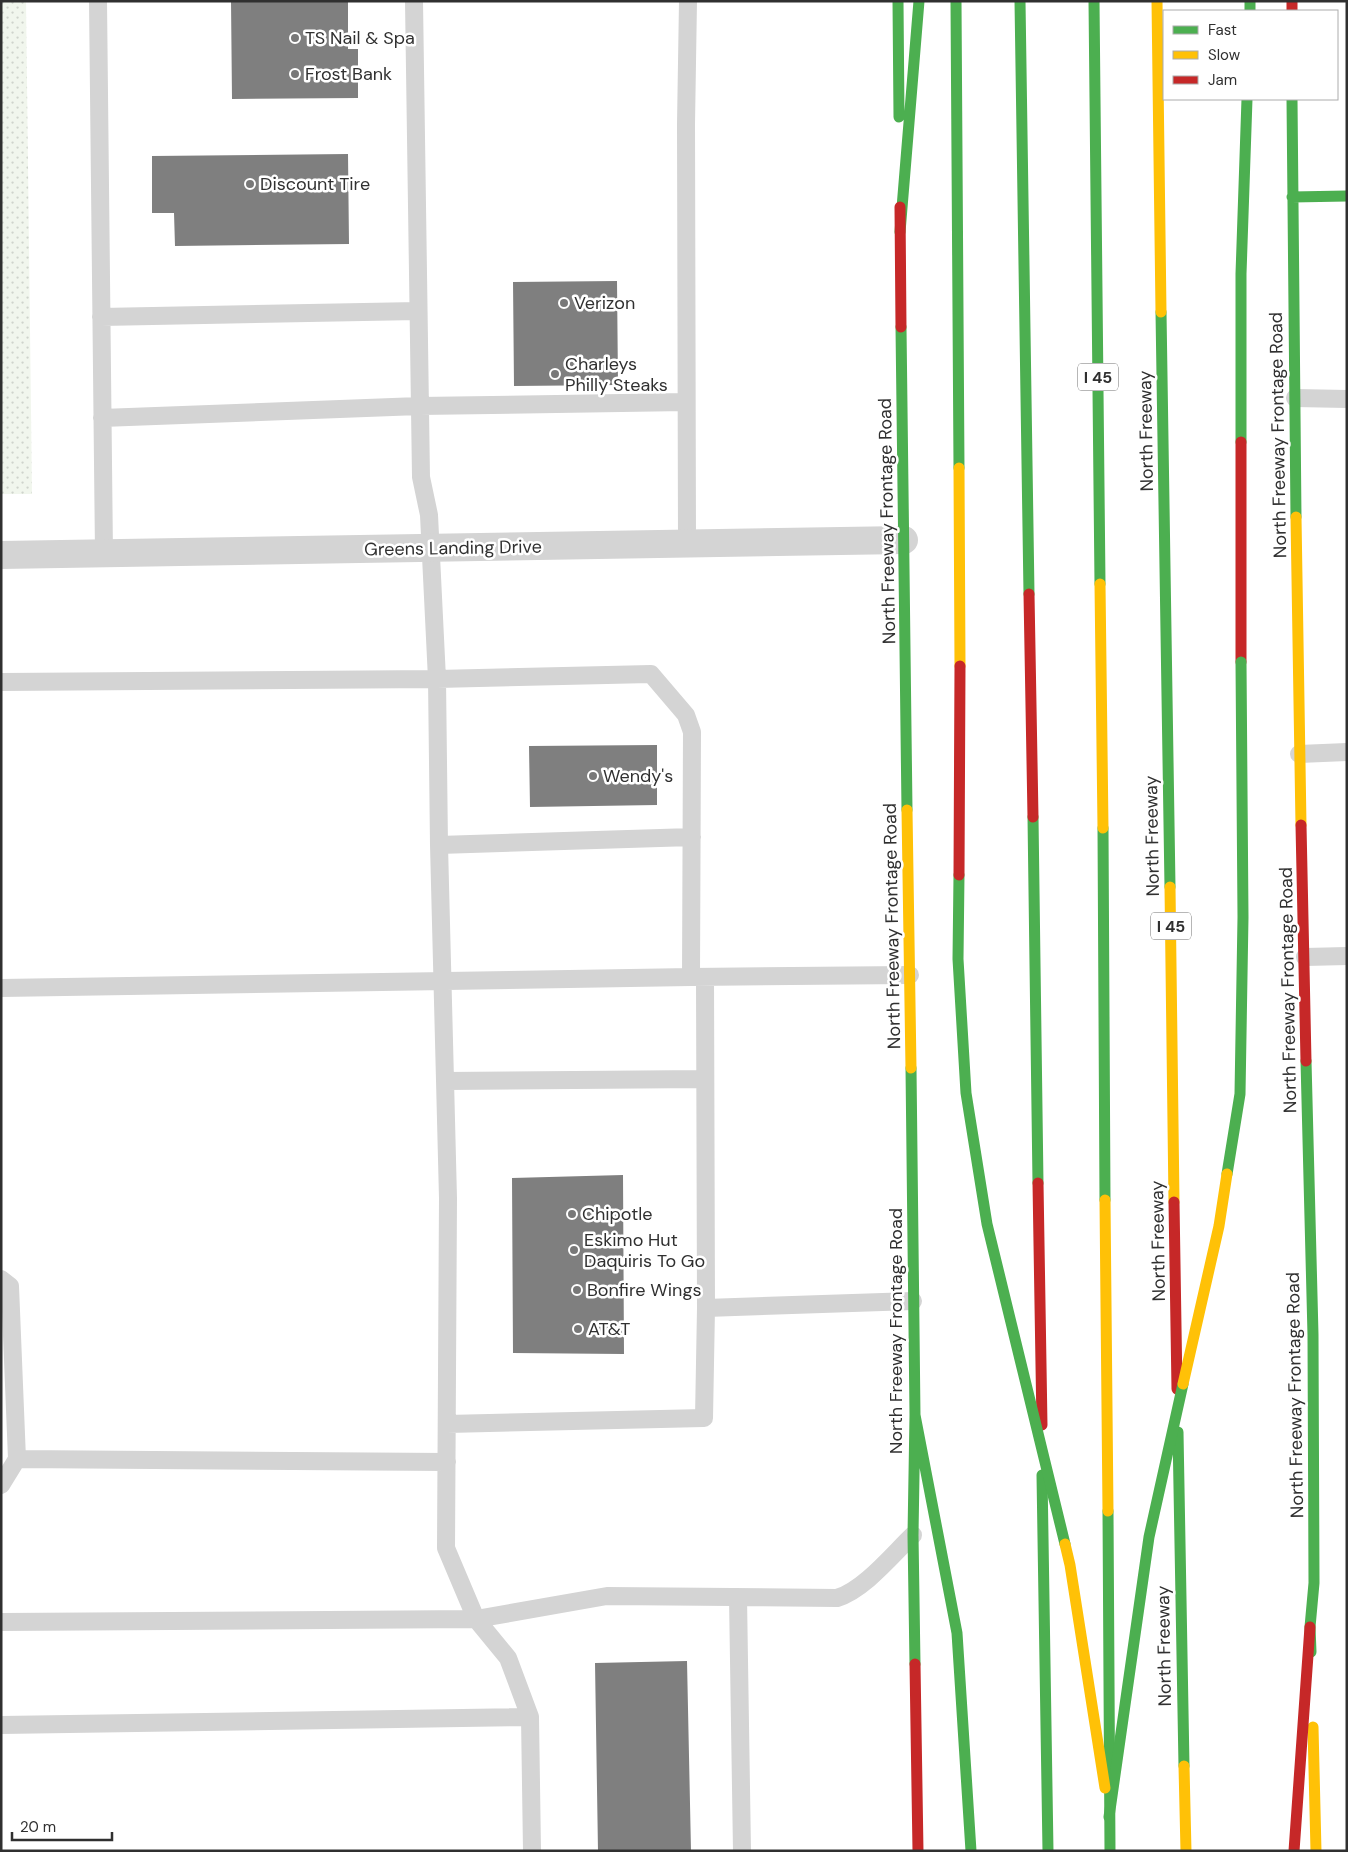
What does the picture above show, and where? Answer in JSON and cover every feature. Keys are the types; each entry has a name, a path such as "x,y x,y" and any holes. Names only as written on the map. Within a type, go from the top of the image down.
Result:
{"main road":[{"name":"North Freeway Frontage Road","path":"898,1 914,1301 913,1535 918,1851"},
{"path":"900,232 919,1"},
{"path":"956,1 960,666 958,959 966,1093 987,1224 1070,1565 1109,1817"},
{"path":"1020,1 1048,1851"},
{"name":"I 45","path":"1094,1 1110,1851"},
{"name":"North Freeway","path":"1157,1 1182,1707 1186,1851"},
{"path":"1109,1817 1149,1538 1219,1226 1240,1094 1243,917 1241,274 1247,100"},
{"name":"North Freeway Frontage Road","path":"1292,100 1299,754 1313,1345 1314,1583 1310,1627 1316,1851"},
{"path":"1292,197 1347,196"},
{"path":"915,1416 956,1633 971,1851"},
{"path":"1294,1851 1310,1627"}],"street":[{"name":"Greens Landing Drive","path":"1,556 904,540"}],"lane":[{"path":"98,1 104,554"},
{"path":"414,1 420,478 428,515 437,679 439,845 448,1198 446,1548 476,1619 508,1658 530,1717 532,1851"},
{"path":"686,544 688,1"},
{"path":"101,317 418,311"},
{"path":"1295,398 1347,399"},
{"path":"102,418 419,406 686,402"},
{"path":"1,682 437,679 652,674 686,715 692,732 692,837 698,977 705,1079 706,1308 704,1418 447,1424"},
{"path":"1299,754 1347,752"},
{"path":"439,845 692,837"},
{"path":"1305,957 1347,956"},
{"path":"1,988 910,975"},
{"path":"445,1081 705,1079"},
{"path":"1,1279 10,1286 16,1459 1,1485"},
{"path":"706,1308 914,1301"},
{"path":"16,1459 447,1462"},
{"path":"1,1622 476,1619 607,1596 838,1598 848,1595 860,1587 913,1535"},
{"path":"738,1597 742,1851"},
{"path":"1,1725 530,1717"}],"shaded area":[{"path":"1,1 26,1 32,494 1,494"}],"building":[{"path":"231,1 348,1 348,49 358,49 358,98 232,99"},
{"name":"Discount Tire","path":"348,154 349,244 175,246 174,213 152,213 152,156"},
{"path":"617,281 618,385 514,386 513,282"},
{"name":"Wendy's","path":"657,745 657,805 530,807 529,746"},
{"path":"623,1175 624,1354 513,1353 512,1178"},
{"path":"687,1661 691,1851 598,1851 595,1663"}],"traffic: fast":[{"path":"898,1 899,117"},
{"path":"900,232 919,1"},
{"path":"956,1 959,468"},
{"path":"1020,1 1029,594"},
{"path":"1094,1 1100,584"},
{"path":"1250,1 1250,10"},
{"path":"1241,442 1241,274 1247,100"},
{"path":"1292,100 1296,517"},
{"path":"1292,197 1347,196"},
{"path":"1161,312 1170,887"},
{"path":"901,327 907,810"},
{"path":"1227,1174 1240,1094 1243,917 1241,662"},
{"path":"1033,817 1038,1183"},
{"path":"1103,828 1105,1200"},
{"path":"959,875 958,959 966,1093 987,1224 1065,1544"},
{"path":"1306,1061 1313,1335 1314,1583 1310,1627 1311,1652"},
{"path":"911,1068 915,1415 913,1535 915,1664"},
{"path":"1109,1817 1149,1537 1183,1384"},
{"path":"915,1415 957,1633 971,1851"},
{"path":"1178,1432 1184,1766"},
{"path":"1042,1475 1048,1851"},
{"path":"1108,1511 1110,1851"}],"traffic: slow":[{"path":"1157,1 1161,312"},
{"path":"959,468 960,666"},
{"path":"1296,517 1301,825"},
{"path":"1100,584 1103,828"},
{"path":"907,810 911,1068"},
{"path":"1170,887 1174,1202"},
{"path":"1183,1384 1219,1226 1227,1174"},
{"path":"1105,1200 1108,1511"},
{"path":"1065,1544 1070,1565 1105,1788"},
{"path":"1313,1727 1316,1851"},
{"path":"1184,1766 1186,1851"}],"traffic: jam":[{"path":"1292,1 1292,10"},
{"path":"900,207 901,327"},
{"path":"1241,442 1241,662"},
{"path":"1029,594 1033,817"},
{"path":"959,875 960,666"},
{"path":"1301,825 1306,1061"},
{"path":"1038,1183 1042,1425"},
{"path":"1174,1202 1177,1389"},
{"path":"1294,1851 1310,1627"},
{"path":"915,1664 918,1851"}],"place":[{"name":"TS Nail & Spa","path":"295,38"},
{"name":"Frost Bank","path":"295,74"},
{"name":"Discount Tire","path":"250,184"},
{"name":"Verizon","path":"564,303"},
{"name":"Charleys Philly Steaks","path":"555,374"},
{"name":"Wendy's","path":"593,776"},
{"name":"Chipotle","path":"572,1214"},
{"name":"Eskimo Hut Daquiris To Go","path":"574,1250"},
{"name":"Bonfire Wings","path":"577,1290"},
{"name":"AT&T","path":"578,1329"}]}
